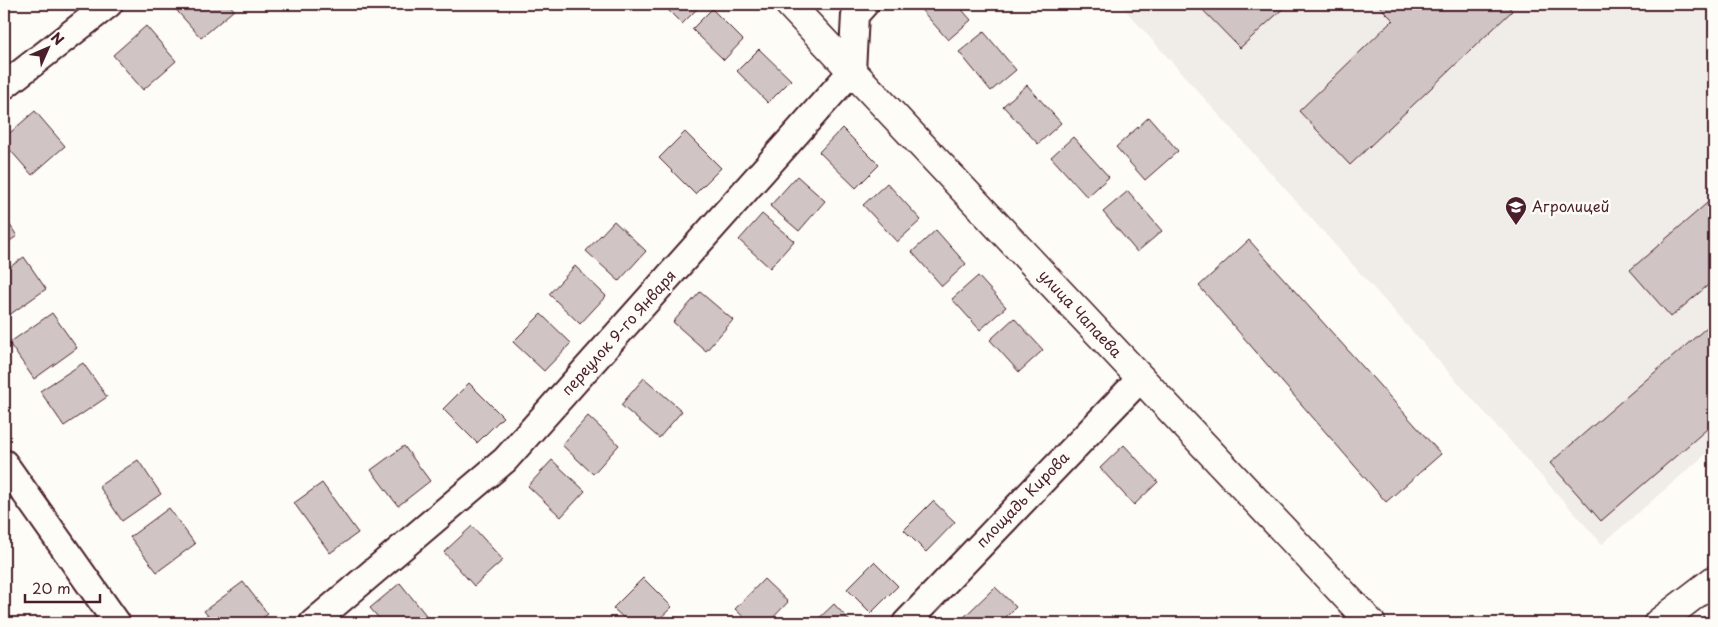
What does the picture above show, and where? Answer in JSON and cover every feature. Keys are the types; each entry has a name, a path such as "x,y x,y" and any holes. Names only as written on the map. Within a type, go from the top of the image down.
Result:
{"main road":[{"name":"улица Чапаева","path":"789,4 1371,623"},
{"path":"1658,623 1714,580"}],"street":[{"path":"4,86 109,4"},
{"path":"852,71 855,15 865,4"},
{"name":"переулок 9-го Января","path":"314,623 506,460 852,71"},
{"name":"площадь Кирова","path":"906,623 1141,378"},
{"path":"4,464 117,623"}],"shaded area":[{"name":"Агролицей","path":"1120,4 1714,4 1714,447 1602,544"}],"building":[{"path":"171,4 229,4 234,10 201,38"},
{"path":"662,4 702,4 682,24"},
{"path":"916,4 957,4 971,20 948,40"},
{"path":"1197,4 1288,4 1240,48"},
{"path":"1377,4 1506,4 1512,11 1350,165 1299,111 1393,20"},
{"path":"712,9 743,40 724,60 692,29"},
{"path":"146,26 176,61 143,90 113,55"},
{"path":"984,32 1016,70 991,91 959,52"},
{"path":"759,49 791,80 768,103 737,71"},
{"path":"1027,85 1061,123 1038,144 1003,106"},
{"path":"35,111 65,146 32,175 4,143 4,138"},
{"path":"1149,117 1178,151 1145,180 1116,147"},
{"path":"842,128 879,165 856,188 819,152"},
{"path":"685,132 721,168 695,194 659,158"},
{"path":"1073,137 1109,177 1087,197 1051,157"},
{"path":"797,176 825,201 799,231 770,206"},
{"path":"887,183 921,220 897,242 863,205"},
{"path":"1128,191 1162,231 1137,252 1103,212"},
{"path":"1714,197 1714,280 1671,317 1630,270"},
{"path":"762,214 794,241 770,268 739,240"},
{"path":"4,216 17,236 4,245"},
{"path":"614,221 646,251 619,281 586,251"},
{"path":"936,230 966,264 942,286 912,252"},
{"path":"1249,240 1441,454 1386,502 1199,286"},
{"path":"24,257 46,289 5,318 4,271"},
{"path":"575,266 606,296 580,324 549,294"},
{"path":"978,276 1006,307 980,330 952,299"},
{"path":"700,292 733,320 706,351 673,322"},
{"path":"52,313 77,348 34,379 9,343"},
{"path":"541,314 571,343 544,371 513,342"},
{"path":"1014,318 1043,350 1019,372 990,340"},
{"path":"1714,321 1714,423 1601,521 1550,463"},
{"path":"83,363 107,397 64,426 40,391"},
{"path":"644,378 682,411 659,438 621,405"},
{"path":"469,383 503,417 477,443 443,409"},
{"path":"588,416 619,445 593,474 562,445"},
{"path":"1124,445 1158,482 1134,505 1100,468"},
{"path":"404,446 430,481 398,506 371,470"},
{"path":"138,460 161,494 122,521 99,486"},
{"path":"552,460 585,491 561,517 528,486"},
{"path":"322,483 358,533 330,553 294,503"},
{"path":"933,501 955,522 926,552 904,530"},
{"path":"169,508 195,544 157,572 130,537"},
{"path":"472,526 503,560 474,586 444,552"},
{"path":"874,562 898,586 871,613 847,589"},
{"path":"643,578 672,607 655,623 629,623 613,608"},
{"path":"764,579 788,602 768,623 750,623 735,609"},
{"path":"243,582 268,614 255,623 214,623 204,611"},
{"path":"400,583 430,620 427,623 383,623 370,608"},
{"path":"995,587 1016,607 1000,623 966,623 962,619"},
{"path":"834,604 852,623 814,623"}],"place":[{"name":"Агролицей","path":"1516,226"}]}
